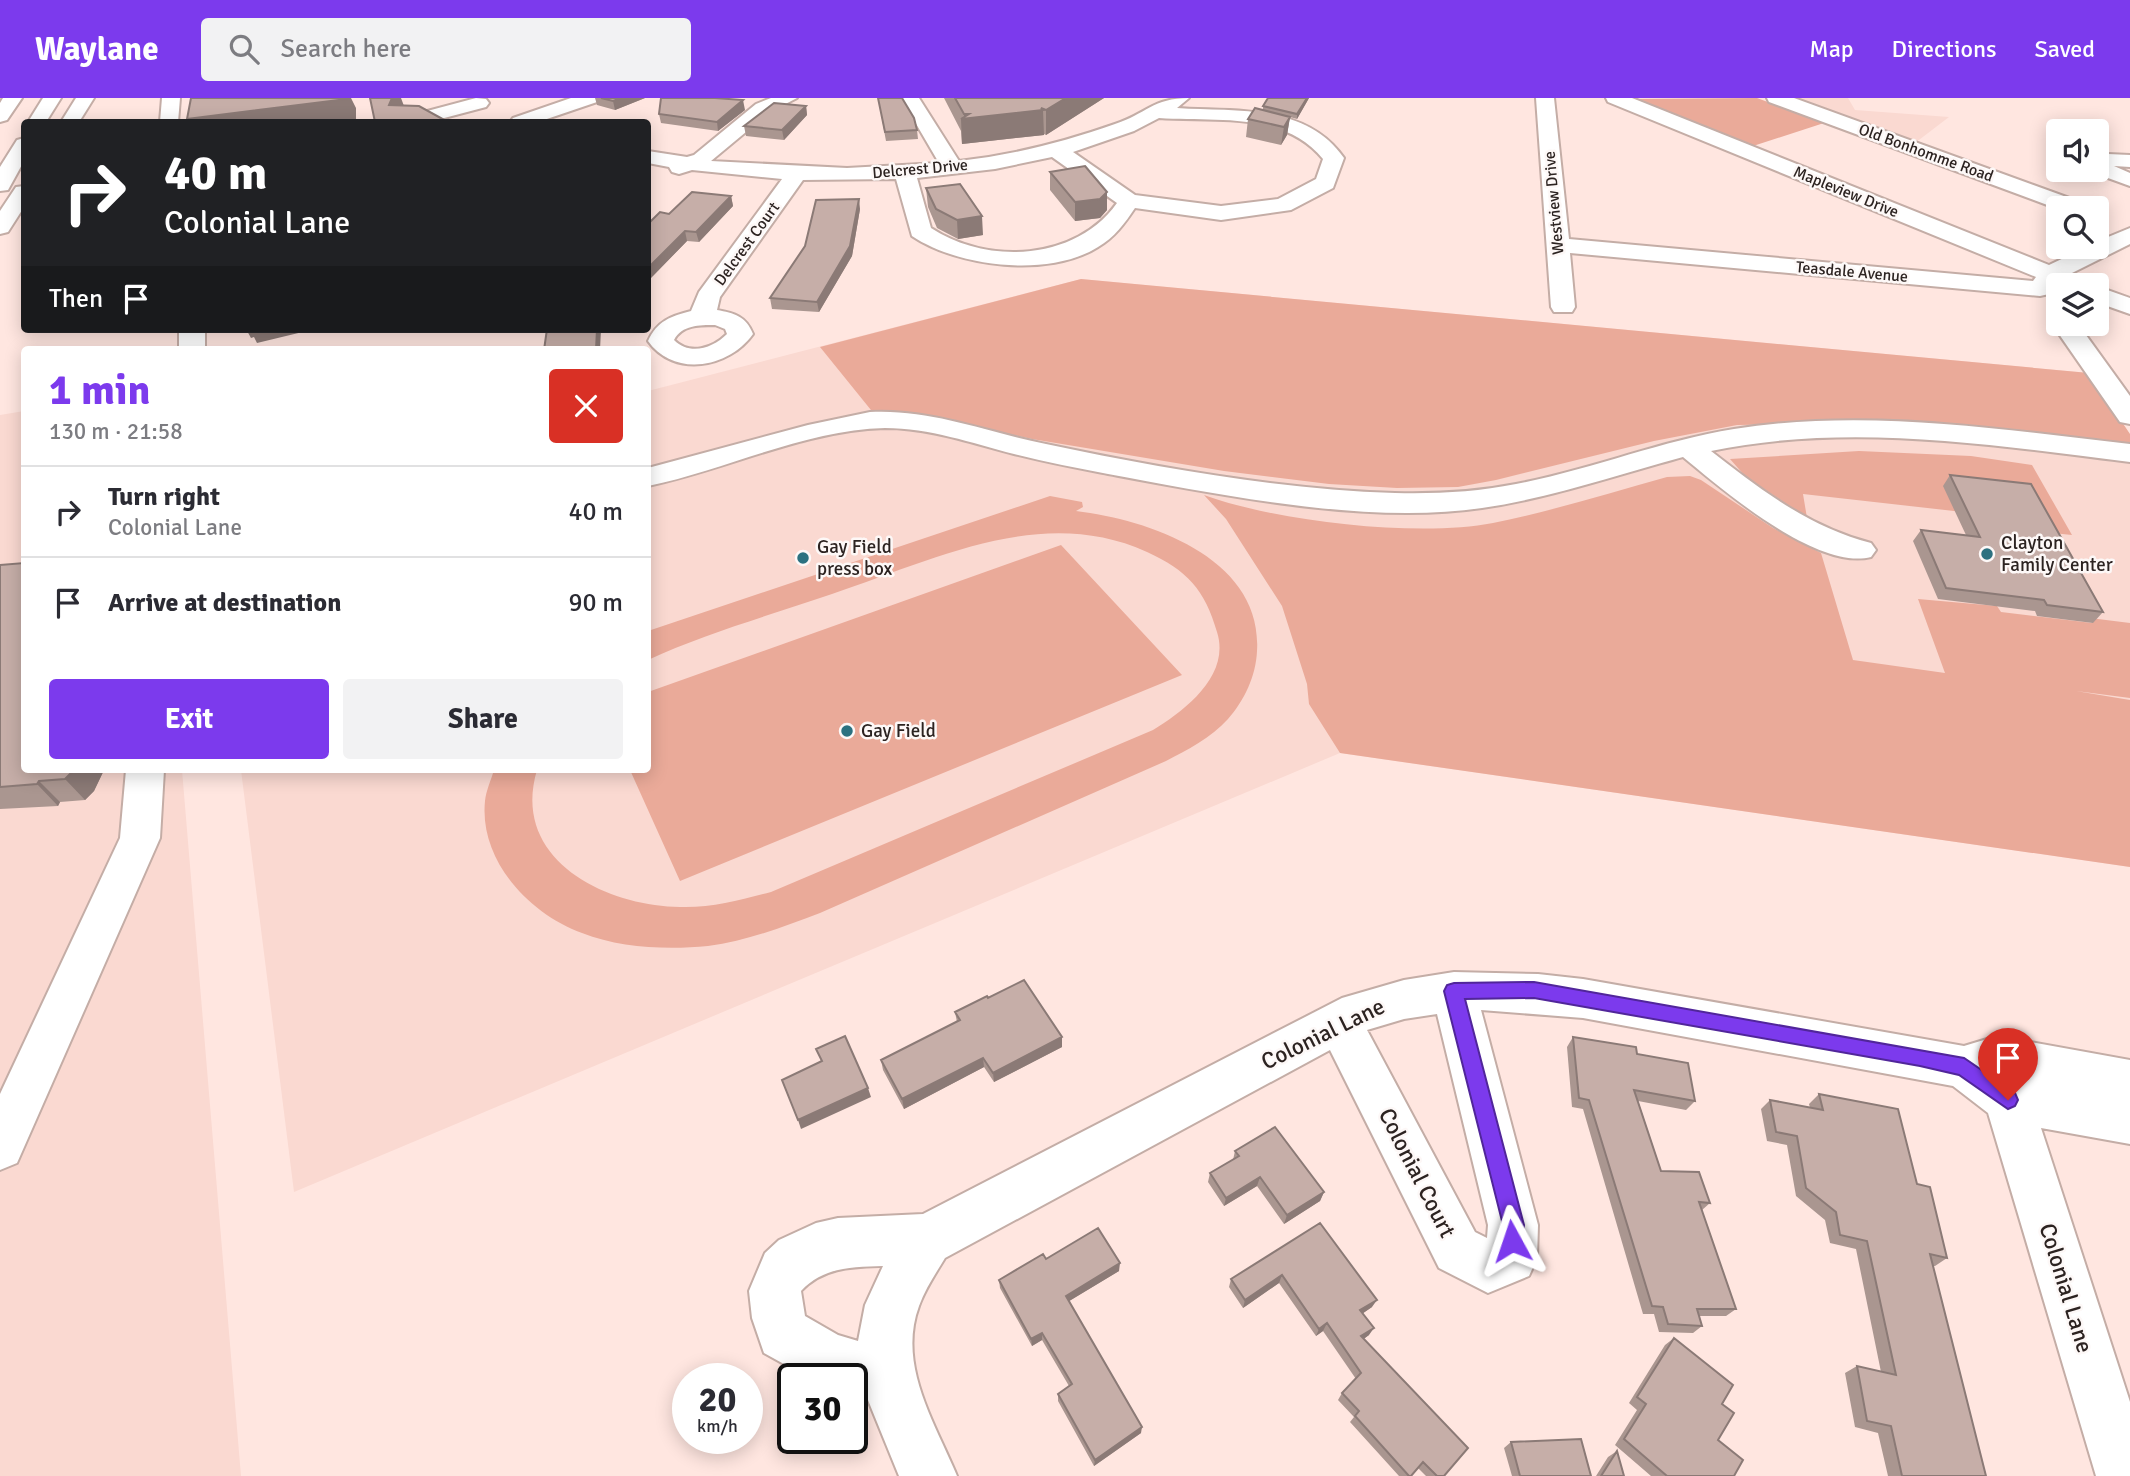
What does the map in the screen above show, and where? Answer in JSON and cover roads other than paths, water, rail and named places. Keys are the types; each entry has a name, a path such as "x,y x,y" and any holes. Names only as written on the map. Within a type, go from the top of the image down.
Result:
{"main road":[{"path":"0,116 13,98"},
{"path":"39,119 52,98"},
{"path":"72,119 85,98"},
{"path":"169,119 171,98"},
{"path":"408,98 431,116"},
{"path":"499,112 541,98"},
{"path":"530,119 590,98"},
{"path":"651,179 691,164 763,108 788,98"},
{"path":"910,98 952,167"},
{"path":"1179,98 1219,105 1284,104"},
{"name":"Delcrest Drive","path":"651,157 797,174 905,172 952,167 1057,151 1109,136 1179,98"},
{"name":"Westview Drive","path":"1545,98 1563,307"},
{"name":"Mapleview Drive","path":"1615,98 2045,281"},
{"name":"Old Bonhomme Road","path":"1776,98 2046,197"},
{"path":"420,119 475,101 514,119"},
{"path":"1057,151 1129,201 1221,213 1283,205 1325,183 1334,158 1310,132 1275,122 1242,115 1189,116 1159,111"},
{"path":"0,185 21,149"},
{"path":"2130,162 2108,160 2102,166 2104,170 2130,180"},
{"path":"905,172 920,231 945,247 981,253 1020,258 1056,254 1083,246 1119,218 1129,201"},
{"name":"Delcrest Court","path":"702,317 708,297 797,174"},
{"path":"0,227 21,196"},
{"path":"2109,220 2130,228"},
{"path":"2045,281 2130,235"},
{"name":"Teasdale Avenue","path":"1558,245 2045,281"},
{"path":"2109,298 2130,307"},
{"path":"2074,336 2130,416"},
{"path":"2100,373 2130,376"},
{"path":"651,476 813,432 883,420 939,426 1042,452 1216,482 1385,501 1445,502 1496,498 1688,447 1774,431 1889,428 2130,453"},
{"path":"1688,447 1776,514 1816,538 1860,550"},
{"path":"0,1147 140,838 145,773"},
{"name":"Colonial Lane","path":"886,1378 826,1358 783,1334 774,1293 785,1267 813,1248 927,1240 1358,1012 1400,998 1454,991 1534,990 1964,1067 2008,1100 2125,1476"},
{"name":"Colonial Court","path":"1340,1023 1457,1250 1488,1267 1511,1258 1513,1225 1454,991"},
{"name":"Colonial Lane","path":"1964,1067 1997,1057 2118,1099"},
{"name":"Colonial Lane","path":"2008,1100 2118,1099"},
{"name":"Colonial Lane","path":"927,1240 901,1278 889,1311 883,1346 886,1378 928,1476"}],"place":[{"name":"Clayton Family Center","path":"1987,554"},
{"name":"Gay Field press box","path":"803,558"},
{"name":"Gay Field","path":"847,731"}]}
